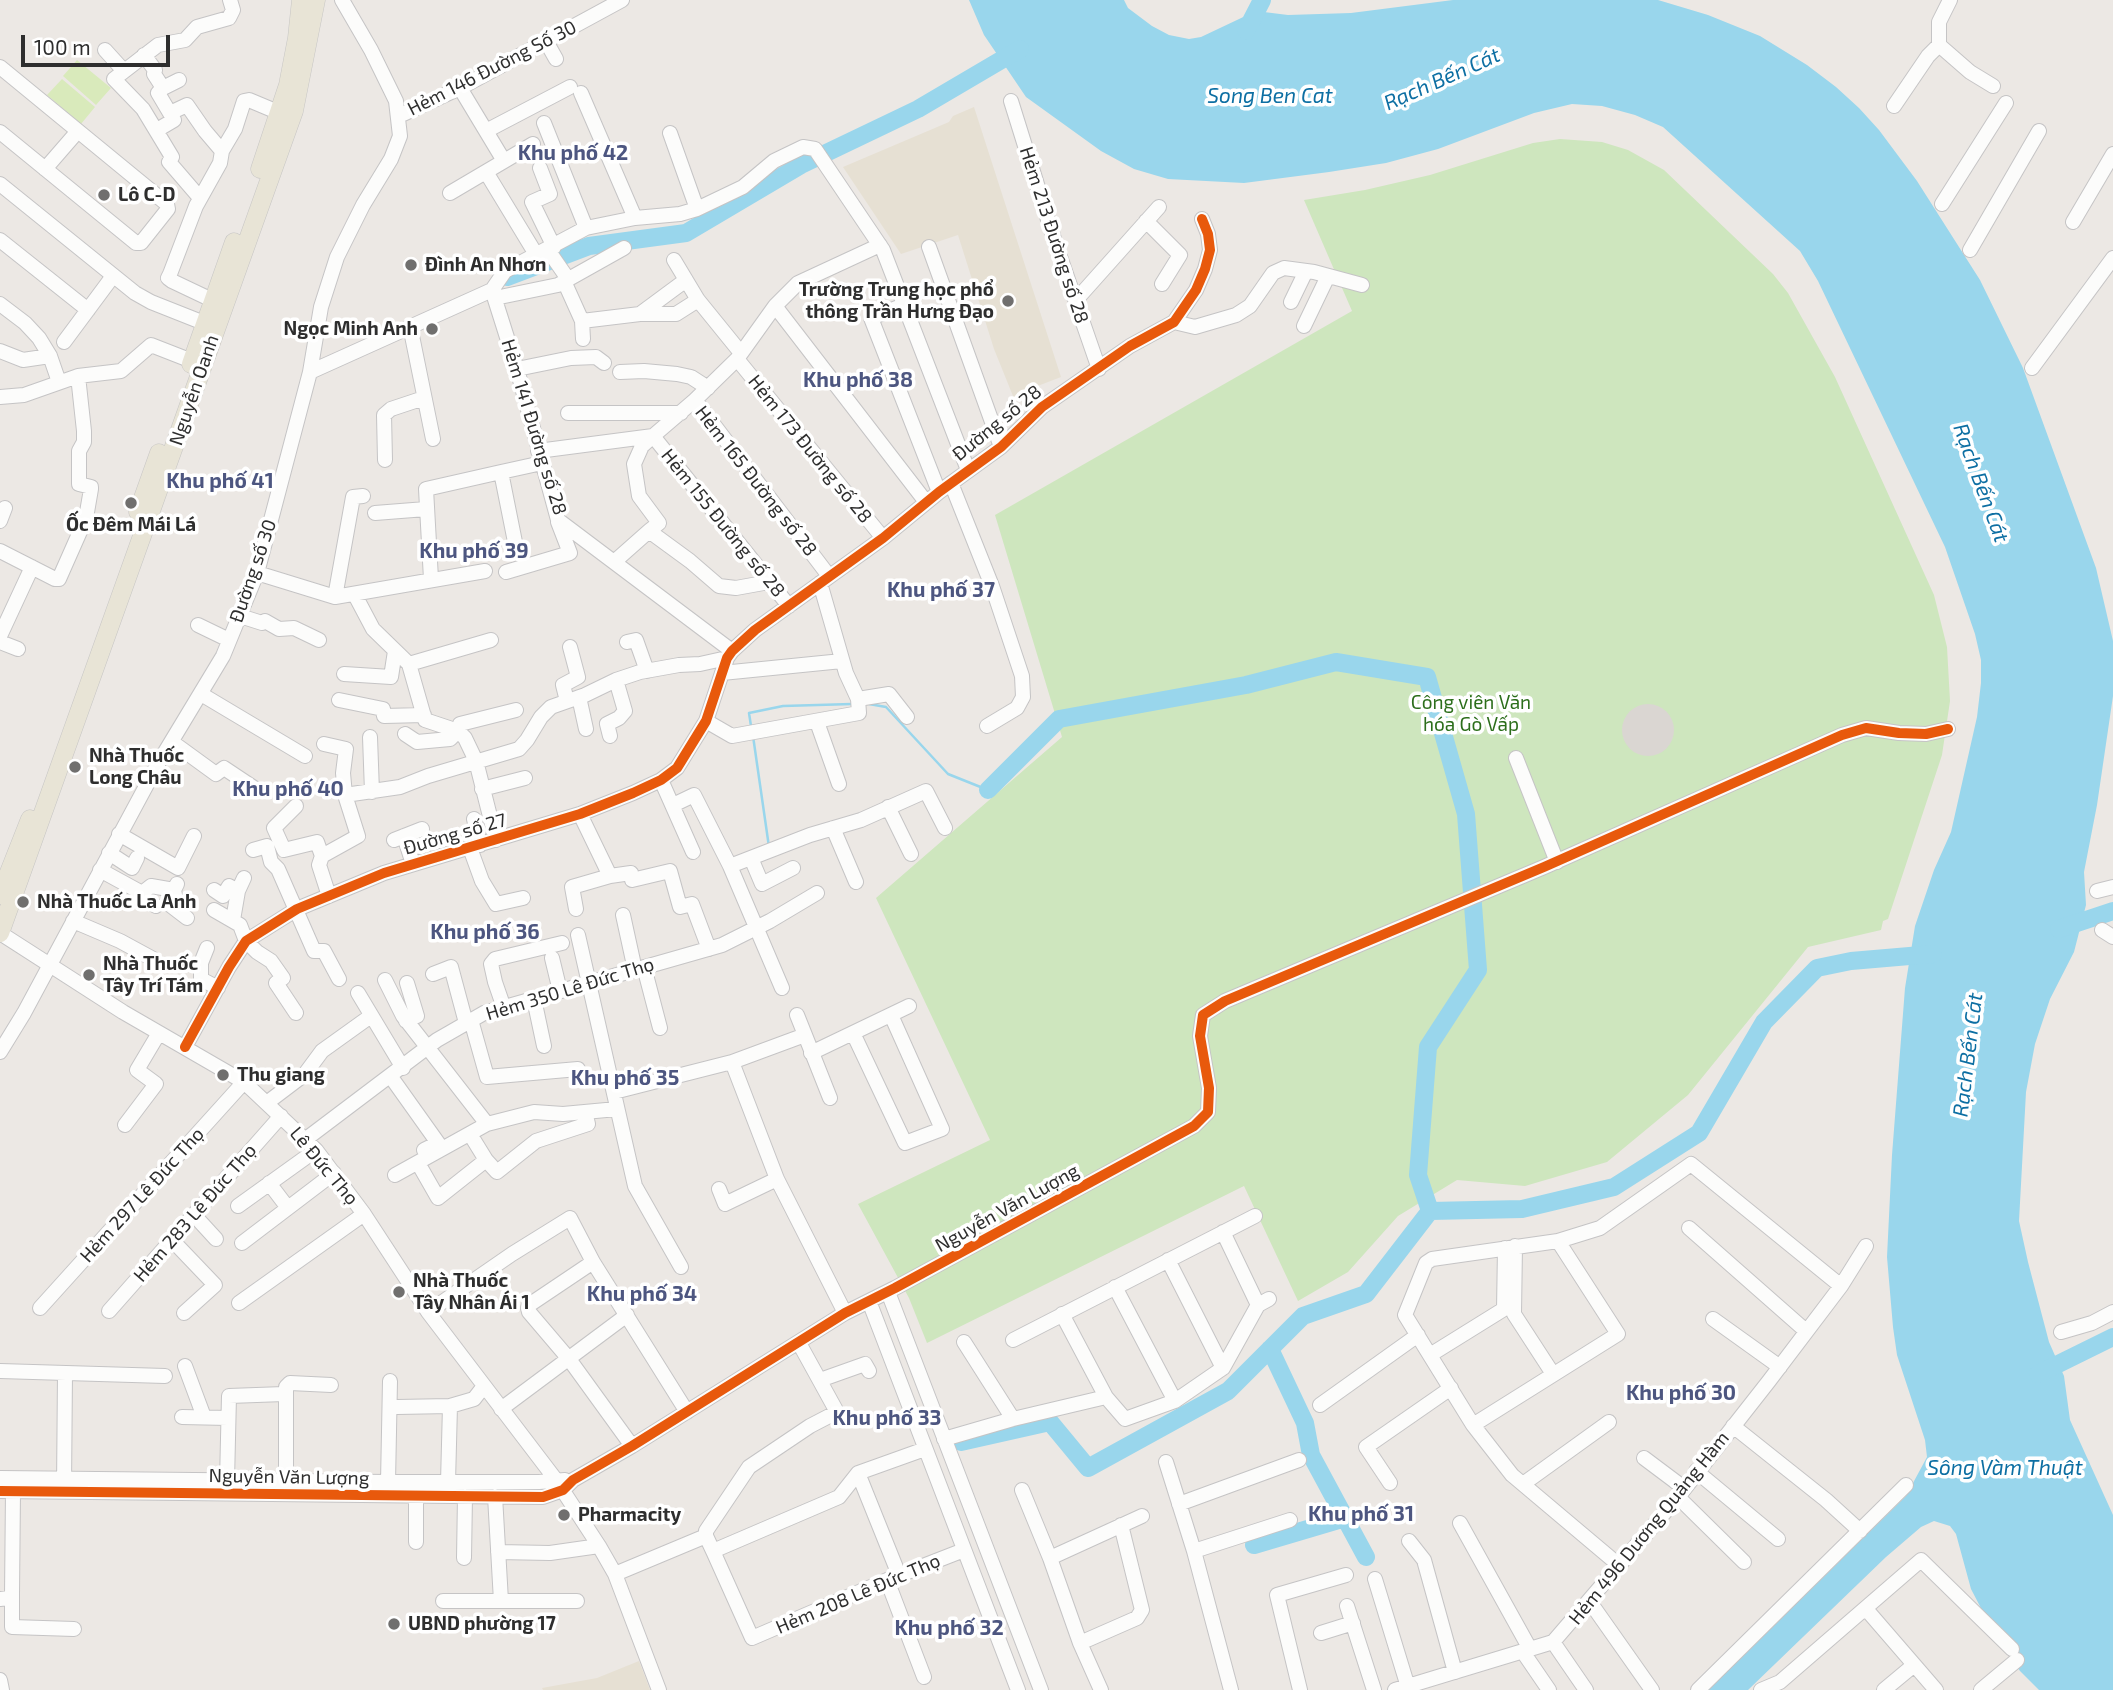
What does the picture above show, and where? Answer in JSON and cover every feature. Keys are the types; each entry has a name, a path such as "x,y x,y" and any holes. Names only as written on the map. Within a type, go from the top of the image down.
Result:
{"main road":[{"name":"Nguyễn Oanh","path":"0,895 31,817 280,113 297,38 301,0"},
{"name":"Nguyễn Oanh","path":"0,933 294,111 316,0"}],"street":[{"path":"119,76 158,45 185,40 197,27 229,18 233,10 230,0"},
{"name":"Đường số 30","path":"0,1052 24,1013 119,834 223,656 257,573 310,372 321,307 337,257 363,205 391,159 400,136 396,101 342,0"},
{"name":"Hẻm 146 Đường Số 30","path":"399,116 547,43 622,0"},
{"path":"1894,106 1939,45 1939,22 1950,0"},
{"path":"547,43 556,59"},
{"path":"1939,45 1970,72 1993,86"},
{"path":"105,50 119,76 157,130 172,157 169,162 200,198"},
{"path":"144,55 163,88"},
{"path":"0,67 167,204 168,209 141,243 136,243 0,132"},
{"path":"157,130 174,121 158,93 179,80"},
{"path":"460,88 504,160"},
{"path":"486,131 576,90 635,218"},
{"path":"212,300 169,278 200,198 220,163 222,150 235,129 244,101 250,100 280,113"},
{"name":"Hẻm 213 Đường số 28","path":"1011,101 1055,242 1099,369"},
{"path":"1942,204 2006,103"},
{"path":"170,114 187,105 222,150"},
{"path":"544,124 586,228"},
{"path":"45,169 78,131"},
{"path":"1970,250 2039,131"},
{"path":"670,132 697,209"},
{"path":"450,193 533,144"},
{"path":"493,294 505,271 549,254 586,228 697,209 743,187 774,160 803,147 815,149 880,245 968,470"},
{"path":"2073,222 2113,154"},
{"path":"540,168 550,194 532,201 549,254"},
{"path":"486,172 566,280 582,321 583,339"},
{"path":"0,184 113,276 151,302 204,323"},
{"path":"1076,300 1159,207"},
{"name":"Đường số 28","path":"729,654 755,630 883,538 945,487 1001,447 1042,407 1130,346 1174,322 1196,290 1205,269 1210,250 1202,219"},
{"path":"1146,222 1180,255 1162,284"},
{"path":"0,240 88,310"},
{"path":"695,400 739,356 775,306 798,283 880,245"},
{"path":"929,247 1001,447"},
{"path":"310,372 410,326 493,294 558,285 624,248"},
{"path":"2032,368 2113,258"},
{"name":"Hẻm 173 Đường số 28","path":"674,260 698,300 739,356 883,538"},
{"path":"1174,322 1195,327 1218,322 1250,306 1273,273 1284,268 1362,285"},
{"path":"1291,302 1306,271"},
{"path":"64,342 113,276"},
{"path":"1304,326 1328,276"},
{"path":"640,314 686,280"},
{"name":"Hẻm 141 Đường số 28","path":"493,294 517,369 558,520 729,654"},
{"path":"582,321 640,314 676,314 698,300"},
{"path":"0,304 25,323 39,338 50,356 59,382"},
{"path":"904,305 871,318 992,586 1022,676 1023,697 1017,708 987,726"},
{"path":"775,306 926,502"},
{"path":"410,326 433,439"},
{"path":"0,397 16,397 78,376 121,371 151,345 192,361"},
{"path":"0,351 23,360 50,356"},
{"path":"517,369 596,356 604,363"},
{"path":"620,372 677,374 691,377 708,388"},
{"path":"0,551 59,579 86,518 91,489 79,484 79,451 84,442 84,431 78,376"},
{"path":"385,460 384,415 391,409 424,398"},
{"name":"Hẻm 165 Đường số 28","path":"681,413 695,400 825,579"},
{"path":"568,413 681,413"},
{"name":"Hẻm 155 Đường số 28","path":"681,413 653,436 789,607"},
{"path":"431,579 426,489 501,472 540,457 598,442 653,436"},
{"path":"614,562 659,523 639,496 634,464 642,446 653,436"},
{"path":"501,472 516,547"},
{"path":"335,597 353,496 363,496"},
{"path":"375,513 426,509"},
{"path":"506,572 570,553 558,520"},
{"path":"649,531 719,586 736,588 769,582"},
{"path":"0,636 32,567"},
{"path":"257,573 335,597 485,570"},
{"path":"825,579 842,661 859,706"},
{"path":"355,594 373,629 409,664 425,720 458,731 465,738 476,761 496,840"},
{"path":"240,616 262,623 265,621 279,629 293,628 319,640"},
{"path":"198,625 229,640"},
{"path":"409,664 491,640"},
{"path":"627,642 636,640 647,671"},
{"path":"0,642 18,649"},
{"path":"570,647 578,677 563,685 573,699 586,729"},
{"path":"344,674 391,677 395,650"},
{"path":"345,795 400,787 519,749 551,707 617,680 647,671 700,664 729,654"},
{"name":"Đường số 27","path":"185,1047 246,941 297,909 384,873 580,814 661,780 677,768 706,721 729,654"},
{"path":"722,673 842,661"},
{"path":"610,736 607,724 619,718 625,711 617,680"},
{"path":"201,694 305,756"},
{"path":"706,721 732,736 817,722 889,694 907,717"},
{"path":"339,700 383,709 384,716 424,715"},
{"path":"405,734 417,742 450,739 458,731 460,724 516,710"},
{"path":"817,722 839,784"},
{"path":"1516,758 1551,865 1842,735 1866,728 1926,734 1948,729"},
{"path":"370,737 372,792"},
{"path":"172,742 216,774 224,768 257,790"},
{"path":"322,856 358,836 345,795 343,773 346,749 324,744"},
{"path":"482,789 525,778"},
{"path":"661,780 693,852"},
{"path":"730,866 861,820 926,791 945,828"},
{"path":"673,805 694,795 730,866 782,988"},
{"path":"278,869 286,859 274,828 296,806"},
{"path":"888,807 911,854"},
{"path":"580,814 610,876"},
{"path":"474,819 475,846 482,881 496,904 523,898"},
{"path":"833,828 856,882"},
{"path":"413,864 399,838 422,829"},
{"path":"119,834 178,867 194,836"},
{"path":"284,849 317,842 322,856 319,865 329,896"},
{"path":"253,849 267,846 272,865 278,869 314,951 324,951 339,979"},
{"path":"109,853 132,868 137,858"},
{"path":"751,858 762,884 793,868"},
{"name":"Nguyễn Văn Lượng","path":"0,1478 64,1485 543,1497 632,1446 845,1313 1194,1126 1208,1112 1209,1088 1200,1036 1203,1015 1225,1001 1551,865"},
{"path":"100,870 142,893 143,898 156,906"},
{"path":"576,909 572,887 610,876 631,873 632,880 670,871 680,907 692,904 709,949"},
{"path":"214,890 223,896 229,886 241,884 233,920"},
{"path":"142,893 151,886 176,887 176,895 170,905 187,918"},
{"path":"2097,891 2113,887"},
{"name":"Hẻm 350 Lê Đức Thọ","path":"238,1206 269,1183 391,1077 438,1040 468,1022 560,991 722,945 817,893"},
{"path":"214,910 240,925 246,941 271,961 283,978 276,983 296,1013"},
{"path":"623,915 660,1028"},
{"path":"73,921 120,941 155,960"},
{"name":"Lê Đức Thọ","path":"0,933 159,1033 244,1082 311,1144 364,1214 428,1312 501,1409 564,1483 615,1574 659,1690"},
{"path":"578,935 635,1186 681,1267"},
{"path":"504,1008 491,964 495,959 562,943"},
{"path":"206,948 201,963 201,979 218,988"},
{"path":"552,958 560,991"},
{"path":"433,974 451,967 488,1077 578,1069"},
{"path":"385,980 407,1021 427,1050 487,1124"},
{"path":"407,983 417,1016 407,1021"},
{"path":"358,993 403,1068"},
{"path":"534,999 544,1045"},
{"path":"811,1053 909,1006"},
{"path":"797,1014 830,1098"},
{"path":"853,1033 905,1143 942,1129 891,1015"},
{"path":"268,1102 305,1074 322,1051 368,1018"},
{"path":"125,1125 156,1084 136,1070 159,1033"},
{"path":"614,1092 732,1062 805,1035"},
{"path":"732,1062 777,1179 845,1313"},
{"path":"391,1077 438,1143 395,1175"},
{"name":"Hẻm 297 Lê Đức Thọ","path":"40,1308 244,1082"},
{"path":"417,1158 487,1124 534,1112 563,1114 617,1109"},
{"path":"470,1133 486,1160 497,1172 536,1141 588,1124 584,1112"},
{"name":"Hẻm 283 Lê Đức Thọ","path":"109,1311 281,1116"},
{"path":"417,1158 438,1198 486,1160"},
{"path":"1620,1566 1512,1475 1474,1425 1405,1315 1426,1263 1432,1259 1558,1241 1600,1228 1688,1164 1695,1166 1841,1286"},
{"path":"242,1243 334,1173"},
{"path":"719,1189 726,1204 777,1179"},
{"path":"269,1183 288,1208"},
{"path":"239,1303 364,1214"},
{"path":"194,1215 216,1239"},
{"path":"1013,1340 1255,1216"},
{"path":"428,1312 570,1218 593,1262 687,1412"},
{"path":"1689,1228 1806,1331"},
{"path":"1062,1314 1106,1397 1125,1419 1175,1401 1223,1368 1264,1302 1223,1232"},
{"path":"172,1240 215,1285 184,1313"},
{"path":"1474,1425 1618,1334 1558,1241"},
{"name":"Hẻm 496 Dương Quảng Hàm","path":"1401,1688 1430,1685 1451,1674 1553,1642 1620,1566 1780,1367 1841,1286 1866,1246"},
{"path":"1510,1247 1509,1312 1553,1374"},
{"path":"1168,1260 1223,1368"},
{"path":"593,1262 528,1308 632,1446"},
{"path":"1115,1287 1175,1401"},
{"path":"888,1292 1041,1690"},
{"path":"869,1301 1018,1690"},
{"path":"1430,1355 1509,1312"},
{"path":"2061,1332 2092,1323 2113,1312"},
{"path":"501,1409 627,1315"},
{"path":"1713,1319 1780,1367"},
{"path":"1320,1405 1418,1335"},
{"path":"964,1342 1013,1419"},
{"path":"799,1343 837,1412 810,1426 749,1467 706,1531 713,1551 839,1497 858,1473 925,1449"},
{"path":"820,1380 865,1364 869,1371"},
{"path":"185,1366 204,1417"},
{"path":"0,1371 165,1376"},
{"path":"64,1485 65,1373"},
{"path":"387,1482 390,1381"},
{"path":"286,1481 285,1394 290,1383 331,1385"},
{"path":"397,1407 450,1406 474,1399 484,1386"},
{"path":"1390,1483 1366,1447 1451,1388"},
{"path":"227,1481 229,1396 285,1394"},
{"path":"944,1439 1106,1397"},
{"path":"448,1482 450,1406"},
{"path":"182,1417 228,1418"},
{"path":"1523,1484 1609,1422"},
{"path":"1733,1426 1826,1500 1860,1531"},
{"path":"1644,1458 1681,1492 1744,1562"},
{"path":"1180,1504 1299,1460"},
{"path":"1166,1462 1194,1551 1231,1690"},
{"path":"1696,1471 1778,1539"},
{"path":"858,1473 924,1677"},
{"name":"Nguyễn Văn Lượng","path":"7,1491 64,1485 227,1481 564,1483"},
{"path":"1698,1690 1906,1485"},
{"path":"1022,1490 1080,1643 1101,1690"},
{"path":"7,1491 6,1597 12,1627 74,1629"},
{"path":"416,1495 416,1542"},
{"path":"464,1558 466,1496"},
{"path":"495,1496 501,1601"},
{"path":"1050,1558 1142,1516"},
{"path":"1194,1551 1290,1520"},
{"path":"1460,1523 1549,1690"},
{"path":"1080,1643 1137,1618 1142,1610 1121,1525"},
{"path":"615,1574 706,1536"},
{"path":"1409,1541 1424,1560 1454,1690"},
{"path":"498,1552 550,1553 599,1546"},
{"name":"Hẻm 208 Lê Đức Thọ","path":"713,1551 752,1638 964,1550"},
{"path":"1761,1690 1779,1686 1921,1560 2014,1655 1981,1690"},
{"path":"1300,1690 1277,1595 1346,1575"},
{"path":"1375,1580 1401,1688"},
{"path":"443,1601 577,1601"},
{"path":"1590,1602 1652,1690"},
{"path":"1347,1606 1374,1690"},
{"path":"1866,1609 1936,1690"},
{"path":"1321,1633 1353,1623"},
{"path":"1553,1642 1586,1690"},
{"path":"1884,1690 1914,1665"},
{"path":"0,1680 2,1690"}],"shaded area":[{"name":"Trường Trung học phổ thông Trần Hưng Đạo","path":"974,107 1061,377 1035,387 1036,392 1015,401 994,349 958,235 901,254 843,167 949,122 953,116"},
{"path":"1648,704 1667,711 1674,730 1667,749 1648,756 1629,749 1622,730 1629,711"},
{"path":"639,1661 650,1690 542,1688 597,1678"}],"green space":[{"path":"77,60 111,88 96,105 63,76"},
{"path":"62,79 95,107 81,124 47,95"},
{"name":"Công viên Văn hóa Gò Vấp","path":"1560,139 1602,142 1628,150 1664,170 1773,274 1788,293 1835,377 1934,595 1947,647 1950,701 1942,755 1888,919 1883,921 1881,930 1808,947 1688,1095 1607,1162 1525,1186 1457,1180 1398,1216 1348,1272 1298,1301 1244,1186 927,1343 909,1298 858,1204 990,1140 876,898 1062,737 995,515 1352,311 1304,200 1430,175 1533,143"}],"water":[{"name":"Song Ben Cat","path":"969,0 1124,0 1128,8 1152,26 1169,35 1189,39 1201,37 1256,11 1288,15 1351,13 1453,0 1658,0 1708,15 1760,36 1807,65 1859,108 1917,181 1980,280 2023,368 2096,568 2113,641 2113,696 2084,872 2086,905 2074,952 2050,999 2035,1044 2026,1092 2019,1221 2049,1342 2064,1376 2070,1420 2113,1515 2113,1690 2039,1690 2020,1671 1997,1639 1971,1589 1956,1534 1950,1526 1934,1521 1921,1527 1886,1557 1748,1690 1708,1690 1906,1496 1927,1457 1925,1440 1897,1355 1893,1327 1887,1257 1892,1155 1905,988 1915,926 1934,870 1951,832 1977,717 1981,683 1981,660 1975,634 1945,547 1818,281 1800,251 1663,127 1635,115 1602,106 1572,104 1534,113 1438,149 1386,163 1329,172 1244,183 1168,179 1134,169 1101,151 1026,97 984,35"}],"waterway":[{"path":"1246,31 1262,0"},
{"path":"507,277 589,246 686,233 801,165 918,109 1020,49"},
{"path":"988,790 1059,719 1246,685 1336,662 1427,677 1466,814 1478,970 1428,1047 1418,1175 1430,1211 1522,1209 1614,1187 1699,1133 1764,1022 1817,968 1851,961 1933,954"},
{"path":"751,726 749,713 783,706 852,704"},
{"path":"869,704 886,707 948,774 988,790"},
{"path":"753,736 769,847"},
{"path":"2059,929 2113,911"},
{"path":"961,1442 1050,1422 1088,1468 1228,1391 1303,1316 1366,1294 1430,1211"},
{"path":"2038,1374 2113,1337"},
{"path":"1270,1349 1305,1423 1311,1455 1366,1557"},
{"path":"1254,1545 1345,1518"}],"cycle path":[{"path":"185,1047 246,941 297,909 384,873 580,814 661,780 677,768 706,721 727,658 755,630 883,538 939,492 1001,447 1042,407 1130,346 1174,322 1196,290 1205,269 1210,250 1202,219"},
{"path":"0,1491 543,1497 563,1490 573,1480 845,1313 1194,1126 1208,1112 1209,1088 1200,1036 1203,1015 1225,1001 1544,867 1842,735 1866,728 1926,734 1948,729"}],"place":[{"name":"Lô C-D","path":"104,195"},
{"name":"Đình An Nhơn","path":"411,265"},
{"name":"Trường Trung học phổ thông Trần Hưng Đạo","path":"1008,301"},
{"name":"Ngọc Minh Anh","path":"432,329"},
{"name":"Ốc Đêm Mái Lá","path":"131,503"},
{"name":"Nhà Thuốc Long Châu","path":"75,767"},
{"name":"Nhà Thuốc La Anh","path":"23,902"},
{"name":"Nhà Thuốc Tây Trí Tám","path":"89,975"},
{"name":"Thu giang","path":"223,1075"},
{"name":"Nhà Thuốc Tây Nhân Ái 1","path":"399,1292"},
{"name":"Pharmacity","path":"564,1515"},
{"name":"UBND phường 17","path":"394,1624"}],"district":[{"name":"Khu phố 42","path":"573,153"},
{"name":"Khu phố 38","path":"858,380"},
{"name":"Khu phố 41","path":"220,481"},
{"name":"Khu phố 39","path":"474,551"},
{"name":"Khu phố 37","path":"941,590"},
{"name":"Khu phố 40","path":"288,789"},
{"name":"Khu phố 36","path":"485,932"},
{"name":"Khu phố 35","path":"625,1078"},
{"name":"Khu phố 34","path":"642,1294"},
{"name":"Khu phố 30","path":"1681,1393"},
{"name":"Khu phố 33","path":"887,1418"},
{"name":"Khu phố 31","path":"1361,1514"},
{"name":"Khu phố 32","path":"949,1628"}],"water label":[{"name":"Rạch Bến Cát","path":"1442,79"},
{"name":"Rạch Bến Cát","path":"1981,483"},
{"name":"Rạch Bến Cát","path":"1968,1055"},
{"name":"Sông Vàm Thuật","path":"2005,1468"}]}
